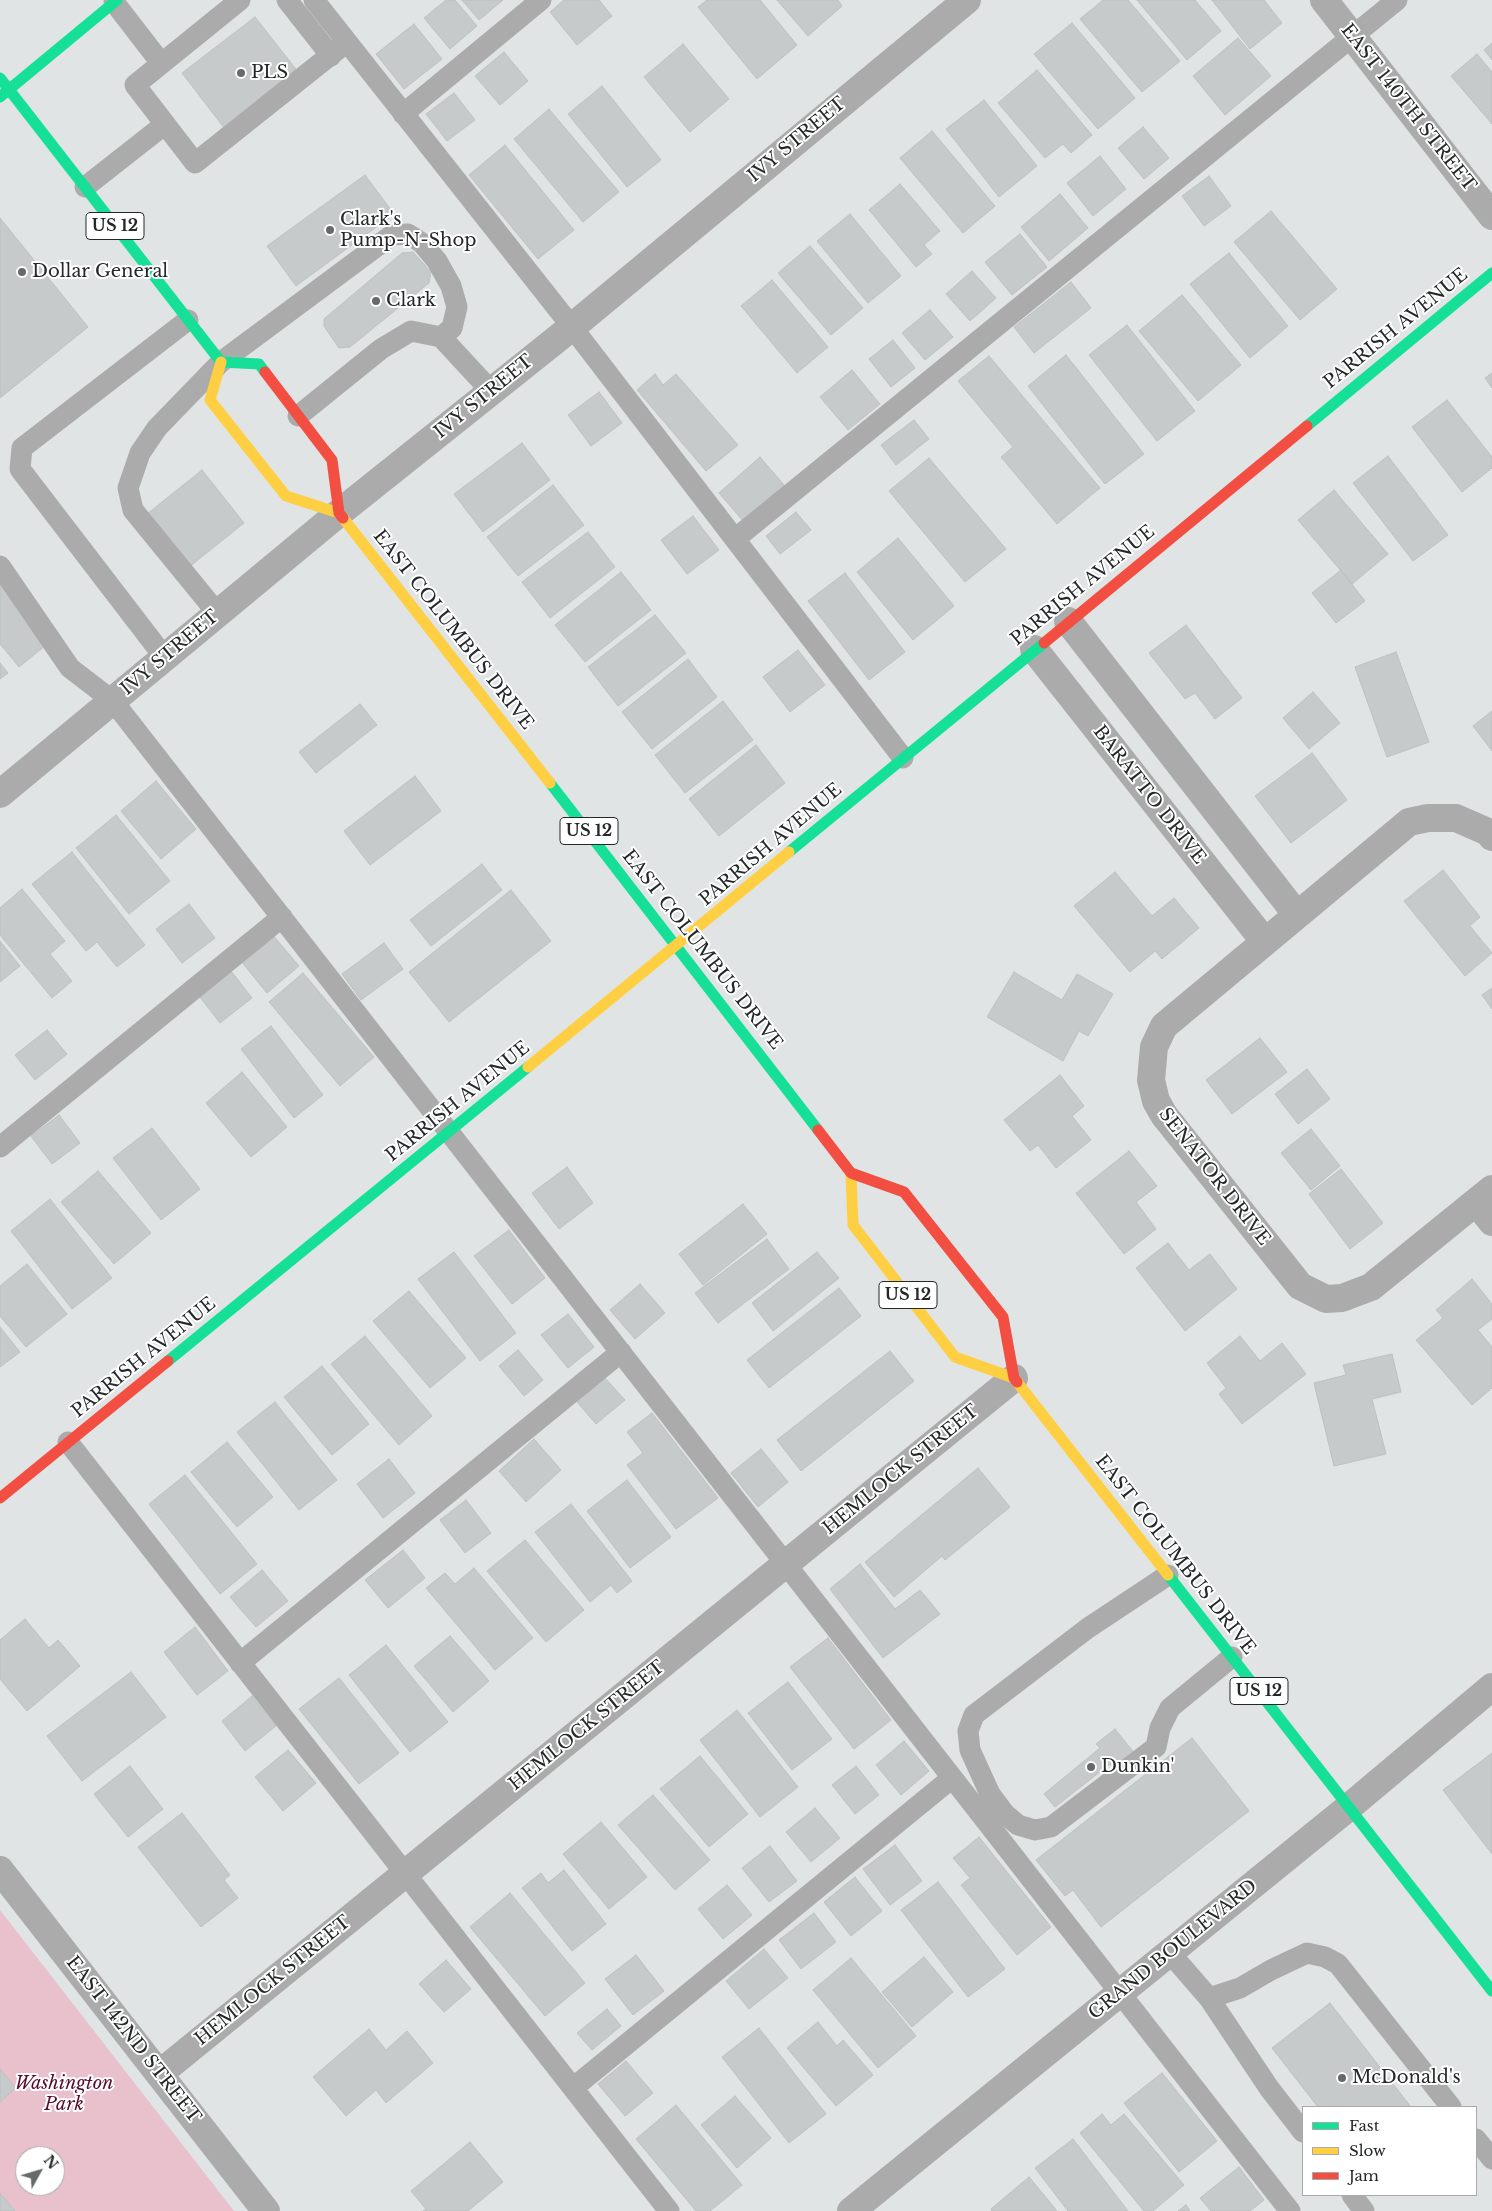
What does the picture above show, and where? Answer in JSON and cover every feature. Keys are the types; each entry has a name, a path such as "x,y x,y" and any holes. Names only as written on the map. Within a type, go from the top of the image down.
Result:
{"main road":[{"path":"4,93 116,1"},
{"name":"US 12","path":"0,78 4,93 85,187 221,362"},
{"name":"PARRISH AVENUE","path":"0,1498 677,945 1492,273"},
{"path":"221,362 259,364 298,416 332,460 339,513 286,496 210,400 221,362"},
{"name":"EAST COLUMBUS DRIVE","path":"339,513 677,945 851,1173 904,1192 1003,1317 1014,1378 1492,1991"},
{"name":"US 12","path":"851,1173 853,1225 955,1357 1014,1378"}],"street":[{"name":"IVY STREET","path":"0,794 339,513 572,326 967,0"},
{"name":"EAST 140TH STREET","path":"1324,0 1492,216"},
{"path":"1068,621 1297,915"},
{"name":"BARATTO DRIVE","path":"1034,649 1264,942"},
{"name":"SENATOR DRIVE","path":"1487,1204 1371,1287 1342,1298 1326,1299 1300,1286 1164,1115 1156,1101 1151,1080 1154,1047 1164,1026 1409,822 1428,818 1456,818 1488,832 1492,837"},
{"name":"HEMLOCK STREET","path":"159,2074 1014,1378"},
{"name":"GRAND BOULEVARD","path":"851,2211 1349,1807 1492,1687"},
{"name":"EAST 142ND STREET","path":"0,1870 266,2211"}],"lane":[{"path":"240,0 134,85 195,164 347,42"},
{"path":"287,0 331,56"},
{"path":"314,0 572,326 903,758"},
{"path":"403,114 541,0"},
{"path":"736,539 1397,0"},
{"path":"116,1 161,63"},
{"path":"85,187 164,125"},
{"path":"218,614 133,510 128,488 140,453 157,428 221,362 392,235 408,234 422,243 437,261 451,286 457,307 452,328 441,337"},
{"path":"165,658 20,469 22,448 188,320"},
{"path":"298,416 382,348 411,331 441,337 492,391"},
{"path":"0,566 70,668 113,701 1120,1993 1284,2209"},
{"path":"0,1147 282,917"},
{"path":"240,1663 621,1352"},
{"path":"68,1442 669,2211"},
{"path":"1168,1575 1088,1628 974,1715 968,1731 970,1750 990,1794 1005,1814 1018,1825 1035,1830 1051,1827 1156,1747 1160,1728 1170,1708 1232,1657"},
{"path":"573,2088 952,1778"},
{"path":"1170,1953 1209,1998 1269,2088 1302,2131"},
{"path":"1209,1998 1240,1988 1271,1970 1307,1953 1325,1957 1338,1964 1450,2106"},
{"path":"1477,2139 1492,2159"},
{"path":"1353,2196 1364,2211"}],"green space":[{"name":"Washington Park","path":"0,1910 234,2211 0,2211"}],"building":[{"path":"446,0 455,0 477,26 450,49 424,18"},
{"path":"462,0 503,0 479,20"},
{"path":"564,0 599,0 612,16 577,45 550,12"},
{"path":"707,0 760,0 797,45 757,79 698,7"},
{"path":"777,0 838,0 842,6 808,36"},
{"path":"1103,0 1128,0 1180,61 1142,92 1080,19"},
{"path":"1137,0 1195,0 1221,31 1187,60"},
{"path":"1212,0 1264,0 1282,23 1250,49"},
{"name":"PLS","path":"255,17 299,73 225,129 182,73"},
{"path":"1072,23 1135,98 1098,129 1034,54"},
{"path":"414,24 442,59 404,89 376,54"},
{"path":"1238,38 1271,76 1225,115 1193,76"},
{"path":"1492,43 1492,60 1484,50"},
{"path":"683,44 729,99 690,132 644,77"},
{"path":"504,52 528,81 500,105 475,76"},
{"path":"1477,54 1492,72 1492,124 1451,76"},
{"path":"1037,70 1092,135 1071,153 1063,144 1045,158 998,103"},
{"path":"602,86 661,160 627,187 568,114"},
{"path":"454,93 475,120 447,141 426,114"},
{"path":"984,100 1037,166 999,197 946,129"},
{"path":"549,109 619,192 583,222 514,139"},
{"path":"1143,127 1169,158 1144,179 1118,148"},
{"path":"932,131 995,206 963,233 900,158"},
{"path":"505,145 574,230 538,259 469,175"},
{"path":"1100,156 1126,189 1093,216 1067,183"},
{"name":"Clark's Pump-N-Shop","path":"365,175 394,214 296,286 267,246"},
{"path":"1209,176 1231,206 1204,226 1182,196"},
{"path":"900,184 940,231 924,245 932,254 916,267 869,210"},
{"path":"1060,194 1088,228 1049,261 1021,227"},
{"path":"1271,211 1337,289 1300,320 1234,242"},
{"path":"850,214 901,276 868,303 817,241"},
{"name":"Dollar General","path":"0,218 88,327 0,398"},
{"path":"1020,234 1047,267 1012,295 985,262"},
{"path":"810,246 863,308 831,335 778,273"},
{"name":"Clark","path":"413,252 431,272 429,283 350,347 339,348 324,326 324,319 402,253"},
{"path":"1229,253 1288,326 1250,358 1190,284"},
{"path":"972,271 996,298 970,321 946,294"},
{"path":"772,280 828,347 797,373 741,306"},
{"path":"1071,282 1091,308 1034,353 1014,327"},
{"path":"1182,295 1241,365 1198,401 1139,331"},
{"path":"930,310 953,337 925,360 902,333"},
{"path":"1127,325 1195,411 1157,441 1089,355"},
{"path":"893,340 915,368 891,387 869,359"},
{"path":"1066,355 1144,454 1105,484 1028,386"},
{"path":"989,356 1100,488 1057,524 1001,457 1013,447 958,381"},
{"path":"852,370 880,404 848,430 820,397"},
{"path":"1492,373 1492,388 1485,378"},
{"path":"655,374 663,385 676,374 738,445 706,471 637,390"},
{"path":"599,392 622,423 591,446 568,415"},
{"path":"1447,400 1492,457 1492,468 1462,492 1412,427"},
{"path":"914,420 929,439 896,465 881,445"},
{"path":"522,443 550,480 483,532 454,494"},
{"path":"1388,456 1448,535 1413,561 1353,483"},
{"path":"760,457 785,486 744,522 719,493"},
{"path":"929,458 1006,549 965,582 889,491"},
{"path":"202,470 244,523 189,567 147,514"},
{"path":"553,485 584,525 518,576 487,537"},
{"path":"1334,490 1388,554 1352,584 1298,520"},
{"path":"796,512 811,530 780,554 766,536"},
{"path":"693,516 719,550 687,574 661,540"},
{"path":"588,532 615,567 550,618 522,582"},
{"path":"898,538 954,606 913,640 857,572"},
{"path":"1341,570 1365,601 1336,623 1312,593"},
{"path":"621,572 651,610 585,662 555,625"},
{"path":"845,573 905,652 869,680 808,601"},
{"path":"0,579 51,641 19,667 0,644"},
{"path":"655,615 686,653 618,706 588,667"},
{"path":"1186,625 1242,698 1215,719 1195,693 1185,699 1149,653"},
{"path":"798,650 825,685 790,712 763,677"},
{"path":"1396,652 1429,742 1387,757 1355,667"},
{"path":"688,659 717,697 652,749 622,712"},
{"path":"0,663 8,673 0,679"},
{"path":"1313,692 1340,723 1309,749 1283,718"},
{"path":"723,701 753,740 685,793 655,755"},
{"path":"360,704 377,725 316,773 299,752"},
{"path":"1492,711 1492,751 1473,726"},
{"path":"756,745 785,783 719,836 689,799"},
{"path":"1312,753 1347,800 1291,843 1255,796"},
{"path":"415,776 441,811 370,865 344,831"},
{"path":"156,781 196,829 161,859 121,811"},
{"path":"116,815 170,881 129,914 76,848"},
{"path":"72,852 145,945 117,967 97,942 86,951 32,884"},
{"path":"482,864 502,890 431,946 410,920"},
{"path":"1443,870 1480,917 1470,926 1492,953 1465,976 1404,901"},
{"path":"1115,872 1152,916 1174,898 1199,928 1162,959 1155,951 1130,972 1074,906"},
{"path":"22,889 65,941 50,954 72,981 52,998 0,935 0,908"},
{"path":"511,890 551,941 449,1022 409,972"},
{"path":"189,904 215,938 182,963 156,929"},
{"path":"271,933 299,966 267,993 240,960"},
{"path":"0,941 20,966 0,982"},
{"path":"384,943 403,969 361,1000 342,974"},
{"path":"231,971 252,998 220,1023 199,996"},
{"path":"1014,972 1062,1000 1077,974 1113,994 1088,1036 1079,1031 1063,1061 987,1017"},
{"path":"303,973 374,1057 340,1086 269,1002"},
{"path":"1492,988 1492,1009 1482,995"},
{"path":"271,1026 323,1095 294,1118 241,1049"},
{"path":"47,1030 67,1054 35,1080 15,1055"},
{"path":"1260,1038 1287,1072 1232,1114 1206,1080"},
{"path":"1307,1069 1330,1099 1298,1124 1275,1094"},
{"path":"242,1072 287,1127 251,1157 206,1103"},
{"path":"1060,1075 1084,1106 1072,1116 1091,1140 1056,1168 1038,1145 1030,1151 1004,1120"},
{"path":"59,1115 80,1143 52,1164 31,1136"},
{"path":"152,1128 200,1189 161,1220 113,1158"},
{"path":"1311,1129 1340,1166 1311,1190 1281,1153"},
{"path":"1129,1151 1157,1186 1136,1202 1156,1229 1124,1254 1076,1193"},
{"path":"567,1167 593,1203 559,1229 532,1193"},
{"path":"1341,1169 1383,1223 1350,1249 1309,1194"},
{"path":"98,1171 151,1233 114,1264 61,1202"},
{"path":"50,1199 112,1278 72,1309 11,1231"},
{"path":"743,1204 767,1234 703,1285 679,1254"},
{"path":"509,1230 545,1278 512,1304 474,1256"},
{"path":"767,1239 789,1269 718,1323 695,1293"},
{"path":"1168,1243 1189,1270 1210,1254 1237,1289 1185,1331 1136,1268"},
{"path":"454,1252 516,1333 480,1361 418,1279"},
{"path":"817,1252 839,1278 773,1331 752,1303"},
{"path":"27,1264 67,1314 26,1347 0,1316 0,1286"},
{"path":"1472,1279 1492,1304 1492,1319 1478,1330 1492,1347 1492,1388 1472,1405 1416,1340 1443,1318 1436,1310"},
{"path":"640,1284 665,1313 635,1339 610,1310"},
{"path":"839,1288 861,1316 769,1388 747,1360"},
{"path":"409,1291 466,1358 430,1388 373,1321"},
{"path":"568,1314 594,1347 568,1368 541,1335"},
{"path":"0,1327 20,1352 0,1367"},
{"path":"365,1336 432,1416 399,1445 331,1364"},
{"path":"1240,1336 1260,1361 1282,1343 1306,1374 1242,1424 1219,1394 1226,1388 1207,1363"},
{"path":"518,1350 543,1380 524,1396 499,1366"},
{"path":"890,1351 914,1381 801,1471 777,1440"},
{"path":"1392,1354 1401,1392 1372,1399 1386,1454 1334,1466 1314,1383 1346,1375 1343,1365"},
{"path":"322,1366 369,1424 332,1455 284,1397"},
{"path":"605,1378 625,1400 596,1424 577,1402"},
{"path":"275,1402 337,1480 299,1510 237,1432"},
{"path":"652,1413 718,1498 676,1529 627,1465 643,1453 627,1432"},
{"path":"534,1439 561,1470 526,1502 499,1471"},
{"path":"227,1442 273,1497 237,1527 191,1472"},
{"path":"761,1449 788,1482 758,1507 731,1473"},
{"path":"389,1459 415,1493 383,1518 357,1484"},
{"path":"978,1468 1010,1507 945,1560 942,1556 894,1597 865,1562"},
{"path":"185,1475 257,1564 220,1594 149,1504"},
{"path":"627,1480 671,1537 630,1568 587,1511"},
{"path":"466,1500 491,1533 465,1553 440,1520"},
{"path":"571,1504 632,1581 617,1593 611,1585 590,1602 535,1532"},
{"path":"525,1540 584,1610 546,1642 487,1571"},
{"path":"403,1550 425,1578 388,1608 365,1580"},
{"path":"860,1564 895,1609 920,1590 940,1614 883,1658 830,1589"},
{"path":"474,1568 533,1638 495,1670 426,1588 445,1573 455,1584"},
{"path":"262,1570 288,1601 256,1627 230,1597"},
{"path":"25,1619 49,1648 58,1640 80,1666 27,1711 0,1679 0,1640"},
{"path":"195,1627 228,1671 197,1695 164,1652"},
{"path":"450,1636 489,1681 453,1712 414,1666"},
{"path":"828,1638 891,1720 854,1749 790,1667"},
{"path":"386,1645 448,1722 410,1752 349,1675"},
{"path":"131,1672 166,1717 82,1781 47,1736"},
{"path":"339,1678 399,1753 359,1784 299,1709"},
{"path":"788,1682 832,1739 792,1770 748,1713"},
{"path":"252,1696 276,1726 245,1751 222,1721"},
{"path":"737,1710 798,1787 760,1817 700,1740"},
{"name":"Dunkin'","path":"1115,1729 1135,1754 1115,1770 1110,1764 1055,1807 1044,1794 1100,1748 1096,1744"},
{"path":"1192,1738 1249,1811 1101,1927 1073,1890 1065,1896 1036,1860"},
{"path":"904,1741 929,1771 901,1795 876,1765"},
{"path":"288,1750 316,1783 283,1811 255,1777"},
{"path":"1492,1753 1492,1854 1443,1790"},
{"path":"700,1756 748,1814 709,1847 660,1789"},
{"path":"130,1766 163,1809 128,1837 94,1794"},
{"path":"856,1766 879,1795 855,1814 832,1785"},
{"path":"653,1795 710,1860 675,1890 618,1825"},
{"path":"815,1808 840,1838 811,1862 786,1832"},
{"path":"182,1813 230,1875 224,1880 238,1898 201,1927 138,1847"},
{"path":"601,1822 647,1877 609,1909 563,1854"},
{"path":"979,1837 1051,1927 1017,1955 961,1885 970,1878 953,1858"},
{"path":"895,1845 922,1881 890,1905 863,1869"},
{"path":"770,1846 797,1881 769,1902 742,1868"},
{"path":"564,1870 606,1924 572,1951 522,1888 541,1873 548,1883"},
{"path":"855,1877 882,1911 851,1936 824,1902"},
{"path":"938,1882 1005,1969 968,1997 901,1910"},
{"path":"727,1885 752,1915 723,1939 698,1909"},
{"path":"510,1893 585,1983 545,2016 470,1927"},
{"path":"814,1913 836,1942 801,1969 779,1940"},
{"path":"764,1949 788,1978 749,2009 726,1981"},
{"path":"636,1955 664,1991 633,2015 605,1979"},
{"path":"924,1957 953,1992 912,2027 882,1992"},
{"path":"851,1958 916,2036 878,2068 813,1990"},
{"path":"446,1960 471,1989 444,2012 419,1984"},
{"name":"McDonald's","path":"1330,2003 1410,2106 1317,2106 1272,2048"},
{"path":"607,2009 621,2026 592,2050 577,2033"},
{"path":"818,2022 837,2046 843,2040 873,2075 836,2106 787,2048"},
{"path":"759,2028 826,2114 789,2143 722,2057"},
{"path":"369,2029 386,2050 407,2031 433,2063 386,2103 376,2090 346,2116 313,2077"},
{"path":"626,2061 653,2093 625,2116 598,2084"},
{"path":"0,2069 16,2088 0,2102"},
{"path":"1162,2073 1217,2141 1179,2172 1124,2103"},
{"path":"735,2096 771,2138 737,2168 701,2125"},
{"path":"676,2105 742,2185 710,2211 696,2211 636,2139"},
{"path":"1102,2114 1111,2125 1124,2114 1184,2185 1153,2211 1144,2211 1080,2133"},
{"path":"1073,2139 1128,2211 1068,2211 1035,2168"},
{"path":"470,2142 503,2182 468,2211 423,2211 426,2209 411,2191"},
{"path":"1239,2167 1264,2200 1250,2211 1211,2211 1200,2198"},
{"path":"1029,2177 1057,2211 992,2211 991,2209"},
{"path":"0,2193 15,2211 0,2211"},
{"path":"1186,2205 1190,2211 1178,2211"}],"traffic: fast":[{"path":"0,97 117,0"},
{"path":"0,78 221,362 259,364 265,372"},
{"path":"1307,426 1492,273"},
{"path":"789,852 1044,643"},
{"path":"550,783 818,1130"},
{"path":"168,1361 528,1067"},
{"path":"1168,1575 1492,1991"}],"traffic: slow":[{"path":"221,362 210,400 286,496 339,513"},
{"path":"343,518 550,783"},
{"path":"528,1067 789,852"},
{"path":"851,1173 853,1225 955,1357 1014,1378"},
{"path":"1017,1382 1168,1575"}],"traffic: jam":[{"path":"265,372 332,460 339,513 343,518"},
{"path":"1044,643 1307,426"},
{"path":"818,1130 851,1173 904,1192 1003,1317 1014,1378 1017,1382"},
{"path":"0,1498 168,1361"}],"place":[{"name":"PLS","path":"241,73"},
{"name":"Clark's Pump-N-Shop","path":"330,230"},
{"name":"Dollar General","path":"22,272"},
{"name":"Clark","path":"376,301"},
{"name":"Dunkin'","path":"1091,1767"},
{"name":"McDonald's","path":"1342,2078"}]}
